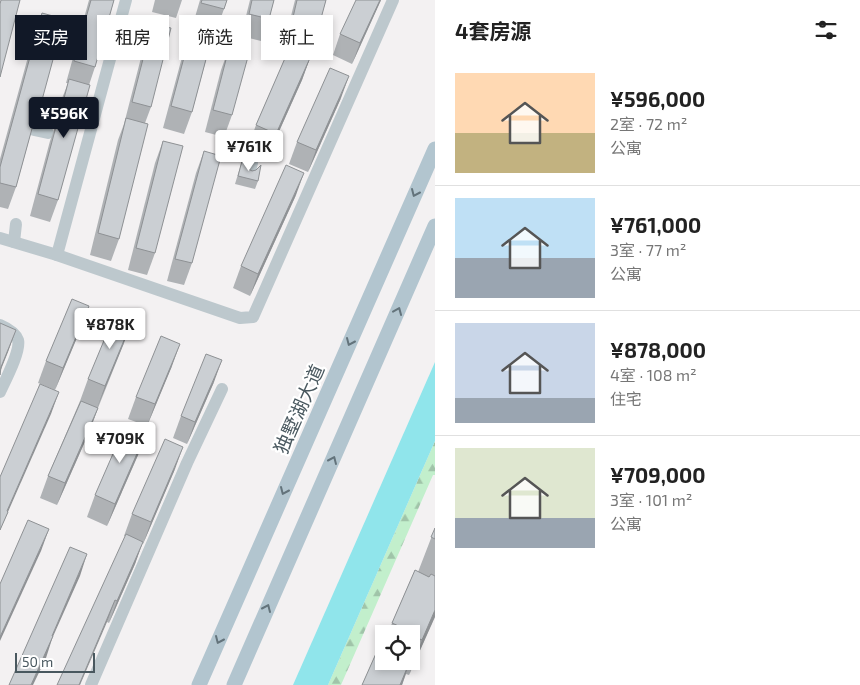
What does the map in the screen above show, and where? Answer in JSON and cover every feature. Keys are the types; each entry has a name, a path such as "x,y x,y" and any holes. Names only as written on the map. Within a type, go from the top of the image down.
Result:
{"main road":[{"name":"独墅湖大道","path":"199,685 435,149"},
{"path":"234,685 435,226"}],"street":[{"path":"57,255 126,0"},
{"path":"0,238 57,255 240,318 253,317 393,0"},
{"path":"34,130 48,133"},
{"path":"14,242 16,224"},
{"path":"0,325 12,332 18,340 18,348 0,392"},
{"path":"91,685 187,463 222,389"}],"green space":[{"path":"435,441 435,475 433,475 341,685 328,685"}],"water":[{"path":"435,362 435,441 328,685 293,685"}],"building":[{"path":"1,0 20,0 0,77"},
{"path":"91,0 114,0 110,15 97,15 97,60 95,67 74,61 87,60 87,15"},
{"path":"202,0 227,0 224,9 201,3"},
{"path":"252,0 274,0 270,15 261,15 261,17 249,14"},
{"path":"297,0 326,0 322,15 294,15"},
{"path":"356,0 380,0 360,43 340,34"},
{"path":"29,60 53,60 42,100 36,102 34,106 36,114 16,187 0,183 0,167"},
{"path":"143,60 163,60 151,107 132,102"},
{"path":"183,60 206,60 192,112 171,106"},
{"path":"226,60 247,60 232,115 213,110"},
{"path":"284,60 309,60 276,134 256,125"},
{"path":"330,68 349,76 316,150 297,142"},
{"path":"69,79 90,85 58,200 38,194 58,119 64,113 62,106"},
{"path":"126,118 148,124 119,239 98,233"},
{"path":"163,141 183,146 155,253 136,248"},
{"path":"204,151 221,156 192,263 175,259"},
{"path":"242,161 245,161 247,168 252,171 261,165 258,181 238,176"},
{"path":"286,165 304,173 258,274 241,266"},
{"path":"72,299 89,306 63,368 46,361"},
{"path":"115,314 132,321 105,386 88,379"},
{"path":"0,323 16,330 1,367 0,375"},
{"path":"161,336 180,344 155,404 136,397"},
{"path":"206,354 222,360 195,422 181,416"},
{"path":"40,384 59,392 0,530 0,477"},
{"path":"81,401 98,408 65,483 48,476"},
{"path":"126,424 146,433 115,504 95,495"},
{"path":"165,439 183,447 151,522 132,514"},
{"path":"28,520 49,529 0,637 0,584"},
{"path":"435,528 435,539 431,537"},
{"path":"126,534 143,542 117,601 115,600 79,685 57,685"},
{"path":"70,547 87,554 53,636 31,685 9,685"},
{"path":"415,570 429,577 431,574 435,576 435,610 422,640 420,639 420,625 396,625 392,623"},
{"path":"375,656 375,670 406,670 400,685 362,685"}]}
